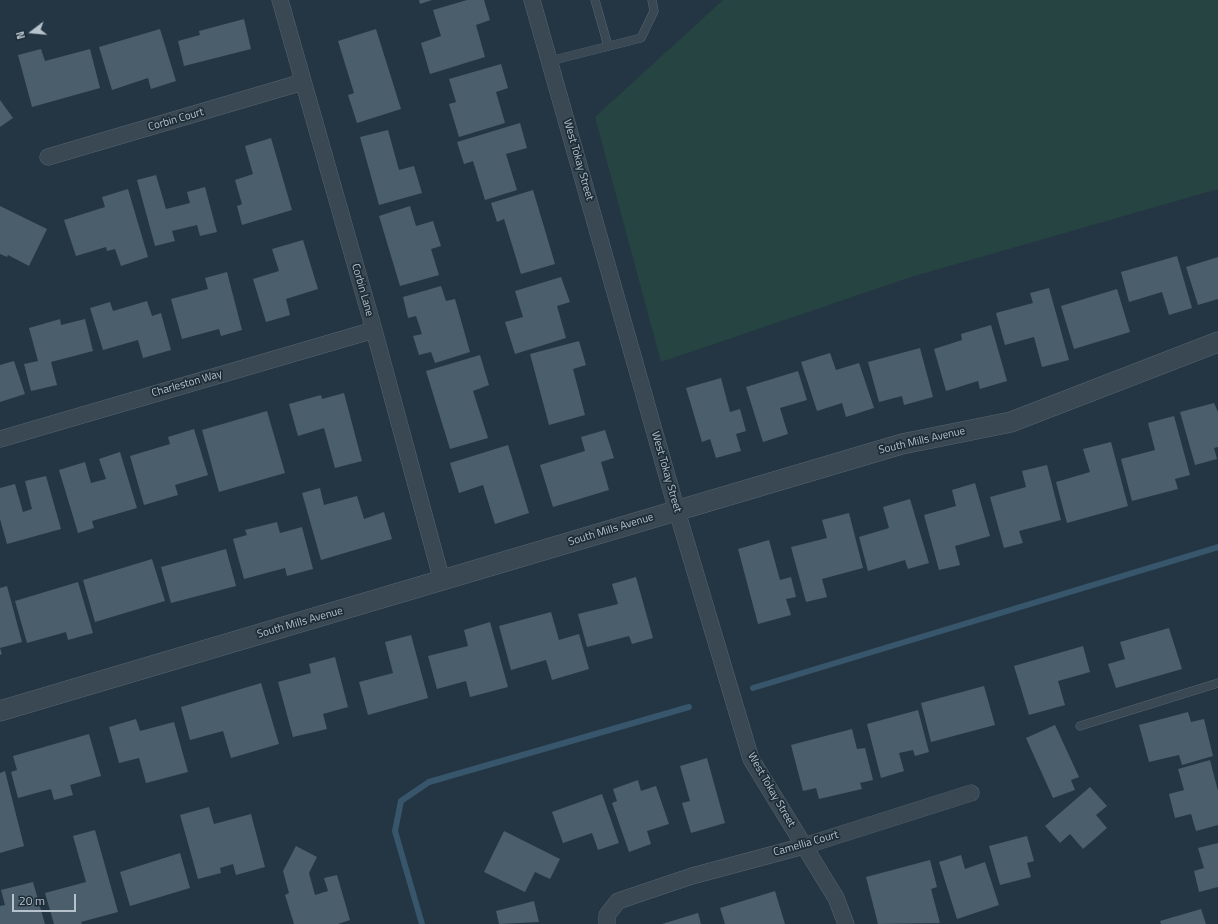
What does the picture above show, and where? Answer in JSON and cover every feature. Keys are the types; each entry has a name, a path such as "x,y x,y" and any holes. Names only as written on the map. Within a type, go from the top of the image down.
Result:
{"street":[{"name":"Corbin Lane","path":"280,0 374,330 442,581"},
{"name":"West Tokay Street","path":"532,0 677,511 751,759 836,898 846,924"},
{"name":"Corbin Court","path":"48,157 303,82"},
{"name":"Charleston Way","path":"0,439 374,330"},
{"name":"South Mills Avenue","path":"0,712 902,444 1011,422 1218,342"},
{"name":"Camellia Court","path":"607,924 607,915 618,901 692,876 804,846 971,793"}],"lane":[{"path":"595,0 608,46"},
{"path":"550,61 641,38 654,11 652,0"},
{"path":"1080,726 1218,683"}],"green space":[{"path":"723,0 1218,0 1218,189 911,277 661,362 595,117"}],"building":[{"path":"419,0 432,0 420,4"},
{"path":"467,0 484,0 490,20 476,25 485,57 430,74 421,43 441,36 433,10"},
{"path":"244,19 251,49 184,66 178,41 200,35 199,31"},
{"path":"160,29 176,81 151,89 148,78 112,90 99,47"},
{"path":"376,29 401,109 357,123 348,95 354,93 338,41"},
{"path":"41,49 45,61 90,49 100,88 32,107 18,55"},
{"path":"501,64 508,88 496,92 505,123 459,137 449,104 456,102 449,79"},
{"path":"0,100 13,118 0,127"},
{"path":"520,123 527,148 506,154 517,190 485,200 473,161 464,164 457,142"},
{"path":"388,130 399,170 414,166 422,193 379,205 360,137"},
{"path":"271,138 292,210 242,225 237,206 242,204 235,180 253,174 245,146"},
{"path":"156,175 166,209 190,203 187,192 205,187 217,232 200,236 197,225 172,231 175,241 155,246 137,180"},
{"path":"128,189 148,257 121,266 115,249 107,251 106,247 76,256 64,220 105,207 102,197"},
{"path":"533,190 555,264 521,274 504,219 497,222 491,203"},
{"path":"0,206 47,229 29,266 8,255 7,257 0,254"},
{"path":"410,206 416,226 433,221 441,246 431,249 439,275 400,286 379,216"},
{"path":"303,240 318,289 286,299 290,315 266,322 253,279 279,271 272,249"},
{"path":"1177,256 1192,308 1169,315 1162,292 1129,302 1121,272"},
{"path":"1218,257 1218,299 1198,305 1186,267"},
{"path":"227,272 242,330 221,336 219,329 182,339 171,299 208,289 205,278"},
{"path":"561,277 570,302 557,306 566,338 515,354 505,322 523,317 515,291"},
{"path":"441,286 446,301 455,299 470,352 435,363 431,352 419,355 413,336 422,334 416,316 408,318 403,297"},
{"path":"1049,288 1069,360 1042,367 1034,337 1005,345 996,313 1033,303 1030,293"},
{"path":"1117,289 1130,332 1074,349 1061,306"},
{"path":"147,301 152,316 161,313 171,350 143,358 138,340 103,350 90,308 110,302 113,311"},
{"path":"60,319 61,325 85,319 93,351 51,362 57,385 31,391 24,364 38,361 29,328"},
{"path":"991,325 1007,381 980,389 978,381 946,391 934,349 962,340 961,334"},
{"path":"579,341 586,365 573,369 585,415 549,425 530,354"},
{"path":"920,348 933,397 904,405 902,396 879,402 868,362"},
{"path":"830,353 836,370 859,363 874,408 846,417 842,403 817,411 801,362"},
{"path":"480,355 489,385 473,391 488,438 450,449 426,371"},
{"path":"14,361 25,394 0,402 0,365"},
{"path":"798,371 807,400 780,408 788,434 763,442 746,387"},
{"path":"721,378 730,412 740,409 746,431 736,434 741,451 716,458 710,439 702,442 686,388"},
{"path":"344,393 362,461 335,468 324,428 298,436 289,404 321,395 322,399"},
{"path":"1214,403 1218,412 1218,447 1214,448 1217,459 1195,465 1180,412"},
{"path":"267,411 285,473 219,492 202,430"},
{"path":"1174,416 1190,475 1175,479 1178,489 1132,501 1121,459 1155,450 1148,423"},
{"path":"194,429 208,475 175,485 178,495 144,505 130,456 170,444 168,437"},
{"path":"605,430 614,458 601,462 609,490 553,507 540,465 585,451 581,437"},
{"path":"1111,442 1128,506 1067,523 1056,482 1090,472 1083,449"},
{"path":"508,445 529,513 495,524 483,485 459,493 450,463"},
{"path":"120,452 137,508 92,521 94,528 78,533 59,470 85,462 91,483 106,479 99,459"},
{"path":"1047,465 1061,520 1019,531 1023,543 1004,548 990,497 1026,487 1022,471"},
{"path":"46,476 61,529 7,544 0,519 0,488 15,484 23,512 32,509 25,481"},
{"path":"975,483 990,536 955,546 960,565 939,570 924,515 956,506 952,490"},
{"path":"320,488 324,505 357,496 364,519 384,512 392,539 321,560 302,493"},
{"path":"910,499 929,563 908,569 905,560 868,571 859,537 889,528 883,507"},
{"path":"849,513 863,568 822,579 827,597 806,602 791,547 827,538 822,520"},
{"path":"277,522 280,533 302,527 313,569 287,576 285,568 244,579 233,539 247,535 245,530"},
{"path":"769,540 780,580 791,577 796,597 786,599 791,615 758,624 738,549"},
{"path":"226,549 236,586 171,603 161,567"},
{"path":"152,559 165,601 95,622 83,580"},
{"path":"636,577 653,638 632,644 629,636 587,647 578,614 618,604 612,584"},
{"path":"78,582 93,633 68,640 66,632 27,643 15,601"},
{"path":"7,586 22,642 0,648 0,588"},
{"path":"551,612 559,640 579,634 589,669 552,680 546,660 511,670 499,626"},
{"path":"490,622 508,687 470,697 466,681 437,689 428,656 468,646 464,630"},
{"path":"1169,628 1182,669 1116,688 1108,664 1125,659 1120,642"},
{"path":"411,635 428,698 368,715 359,682 393,673 385,642"},
{"path":"1083,646 1090,672 1058,681 1065,705 1029,715 1014,666"},
{"path":"335,657 348,707 323,714 327,729 293,737 278,682 311,673 309,664"},
{"path":"261,683 279,744 231,758 223,731 190,740 181,707"},
{"path":"984,686 995,725 931,742 921,703"},
{"path":"918,710 929,752 915,756 913,750 899,753 904,771 881,778 867,724"},
{"path":"1188,712 1191,722 1204,719 1213,756 1182,765 1179,755 1149,762 1139,725"},
{"path":"136,719 140,731 174,722 188,772 146,783 139,758 119,763 109,727"},
{"path":"1055,725 1079,777 1071,780 1075,790 1053,798 1026,738"},
{"path":"852,729 857,749 865,748 873,780 860,783 862,789 819,799 816,788 803,791 791,745"},
{"path":"89,734 101,776 70,785 73,795 54,800 51,789 18,798 11,772 17,770 13,756"},
{"path":"707,758 725,823 691,833 682,803 690,801 680,766"},
{"path":"1210,760 1218,791 1218,825 1196,831 1191,814 1175,818 1169,794 1184,790 1178,769"},
{"path":"5,771 24,846 0,853 0,773"},
{"path":"638,780 641,791 656,786 669,824 647,831 651,844 629,852 612,803 617,801 613,789"},
{"path":"1090,787 1107,806 1096,815 1107,828 1083,849 1070,834 1060,843 1045,826"},
{"path":"602,794 619,843 598,850 592,833 563,843 552,812"},
{"path":"209,807 214,824 251,814 265,867 236,875 233,864 220,868 221,873 198,879 180,815"},
{"path":"95,830 118,912 81,922 82,924 54,924 45,893 86,882 73,836"},
{"path":"504,831 560,859 550,879 535,872 525,892 484,872"},
{"path":"1027,836 1034,861 1027,863 1031,877 1000,885 989,846"},
{"path":"1218,843 1218,887 1199,892 1194,871 1204,868 1198,848"},
{"path":"296,846 317,857 309,873 315,895 328,891 324,878 337,875 350,920 338,924 294,924 285,895 289,893 283,871"},
{"path":"180,853 190,888 130,906 120,872"},
{"path":"961,855 965,869 985,862 999,905 957,919 939,862"},
{"path":"930,860 937,887 931,889 940,923 878,924 866,877"},
{"path":"33,882 45,924 0,924 0,906 5,905 1,890"},
{"path":"775,891 785,924 725,924 720,908"},
{"path":"534,901 539,922 499,924 496,911"},
{"path":"1201,909 1206,924 1161,924 1160,921"},
{"path":"698,913 701,924 662,924"}],"waterway":[{"path":"753,688 1218,547"},
{"path":"422,924 395,831 401,801 429,782 689,707"}]}
